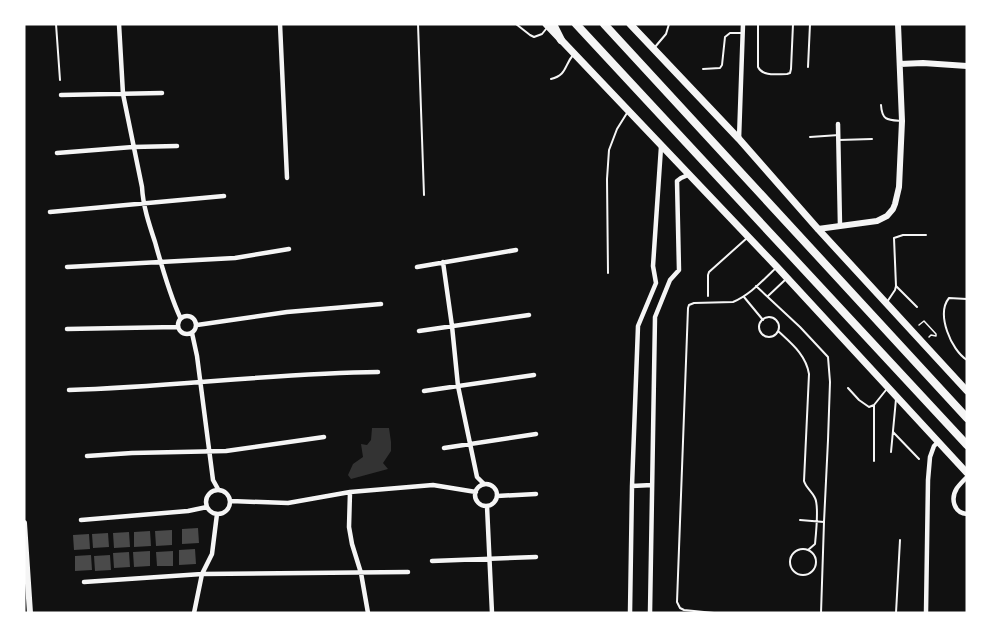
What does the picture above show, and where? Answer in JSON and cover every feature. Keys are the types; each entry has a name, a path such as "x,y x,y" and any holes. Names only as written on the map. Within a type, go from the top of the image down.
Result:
{"main road":[{"path":"576,24 967,445"},
{"path":"604,24 967,418"},
{"path":"630,24 738,139 967,392"},
{"path":"549,25 777,267 967,475"}],"street":[{"path":"119,24 123,94 143,202 160,262 180,317"},
{"path":"280,24 287,178"},
{"path":"738,139 743,24"},
{"path":"818,229 877,221 887,216 893,209 899,187 902,120 898,24"},
{"path":"900,64 967,66"},
{"path":"61,95 162,93"},
{"path":"838,124 840,226"},
{"path":"57,153 177,146"},
{"path":"630,613 638,326 656,283 653,266 662,147"},
{"path":"651,613 655,316 670,280 679,270 677,181 688,175"},
{"path":"51,212 224,196"},
{"path":"67,267 235,258 290,249"},
{"path":"417,267 516,250"},
{"path":"443,262 458,386 477,477 484,484 494,487 497,496 495,502 487,506 480,505 475,495 479,487 484,484"},
{"path":"197,325 286,312 381,304"},
{"path":"419,331 529,315"},
{"path":"180,317 191,317 197,325"},
{"path":"180,317 177,327 182,333 192,333 197,325"},
{"path":"67,329 177,327"},
{"path":"192,333 213,480 218,489"},
{"path":"69,390 126,388 325,372 378,372"},
{"path":"424,391 534,375"},
{"path":"444,448 536,434"},
{"path":"87,456 226,452 324,437"},
{"path":"926,613 928,480 930,457 938,442"},
{"path":"967,475 957,488 954,505 959,513 967,514"},
{"path":"231,501 288,503 351,492 433,485 476,492"},
{"path":"632,486 652,485"},
{"path":"218,489 225,491 231,501 225,512 217,514 210,511 206,503 208,495 218,489"},
{"path":"351,492 352,544 361,573 368,613"},
{"path":"497,496 536,494"},
{"path":"487,506 492,613"},
{"path":"81,520 188,512 207,507"},
{"path":"194,613 202,574 212,554 217,514"},
{"path":"24,523 30,613"},
{"path":"432,561 536,557"},
{"path":"84,582 202,574 408,572"}],"lane":[{"path":"56,24 60,80"},
{"path":"418,24 424,195"},
{"path":"516,24 534,37 542,34 549,25"},
{"path":"653,49 666,33 669,24"},
{"path":"758,24 759,71 788,74 791,69 793,24"},
{"path":"808,66 810,24"},
{"path":"703,69 720,68 725,37 729,33 743,33"},
{"path":"551,80 566,70 569,60 575,53"},
{"path":"881,105 882,112 888,120 902,120"},
{"path":"608,273 609,150 616,129 628,111"},
{"path":"810,137 872,138"},
{"path":"886,303 896,286 894,238 903,235 926,235"},
{"path":"708,296 709,272 748,237"},
{"path":"714,613 684,610 677,602 688,308 694,303 734,302 744,297 777,267"},
{"path":"768,296 787,278"},
{"path":"756,286 828,357 829,417 821,613"},
{"path":"896,286 917,307"},
{"path":"744,297 763,320"},
{"path":"967,299 949,298 944,304 946,332 957,350 967,360"},
{"path":"778,332 769,337 762,334 759,327 766,318 774,318 778,324 778,332 803,357 808,367 804,481 816,499 816,522 815,544 808,550 800,550 791,557 791,565 795,572 802,575 810,573 815,567 815,559 808,550"},
{"path":"848,388 869,407 888,387"},
{"path":"891,452 896,397"},
{"path":"873,405 874,460"},
{"path":"893,432 919,459"},
{"path":"800,520 824,522"},
{"path":"896,613 900,540"},
{"path":"815,567 822,567"}],"path":[{"path":"924,321 936,336 931,334"}],"shaded area":[{"path":"372,428 389,428 391,451 383,463 388,469 351,479 348,475 353,464 363,457 361,444 367,445 371,440"}],"building":[{"path":"198,528 199,543 182,544 182,529"},
{"path":"172,530 172,545 156,546 155,531"},
{"path":"150,531 151,546 134,547 134,532"},
{"path":"129,532 130,547 114,548 113,533"},
{"path":"108,533 109,547 93,548 92,534"},
{"path":"89,534 90,549 74,550 73,535"},
{"path":"195,549 196,564 179,565 179,550"},
{"path":"150,551 150,566 134,567 133,552"},
{"path":"173,551 173,566 157,566 156,552"},
{"path":"129,552 130,567 114,568 113,553"},
{"path":"91,555 92,570 75,571 75,556"},
{"path":"110,555 111,570 95,571 94,556"}]}
